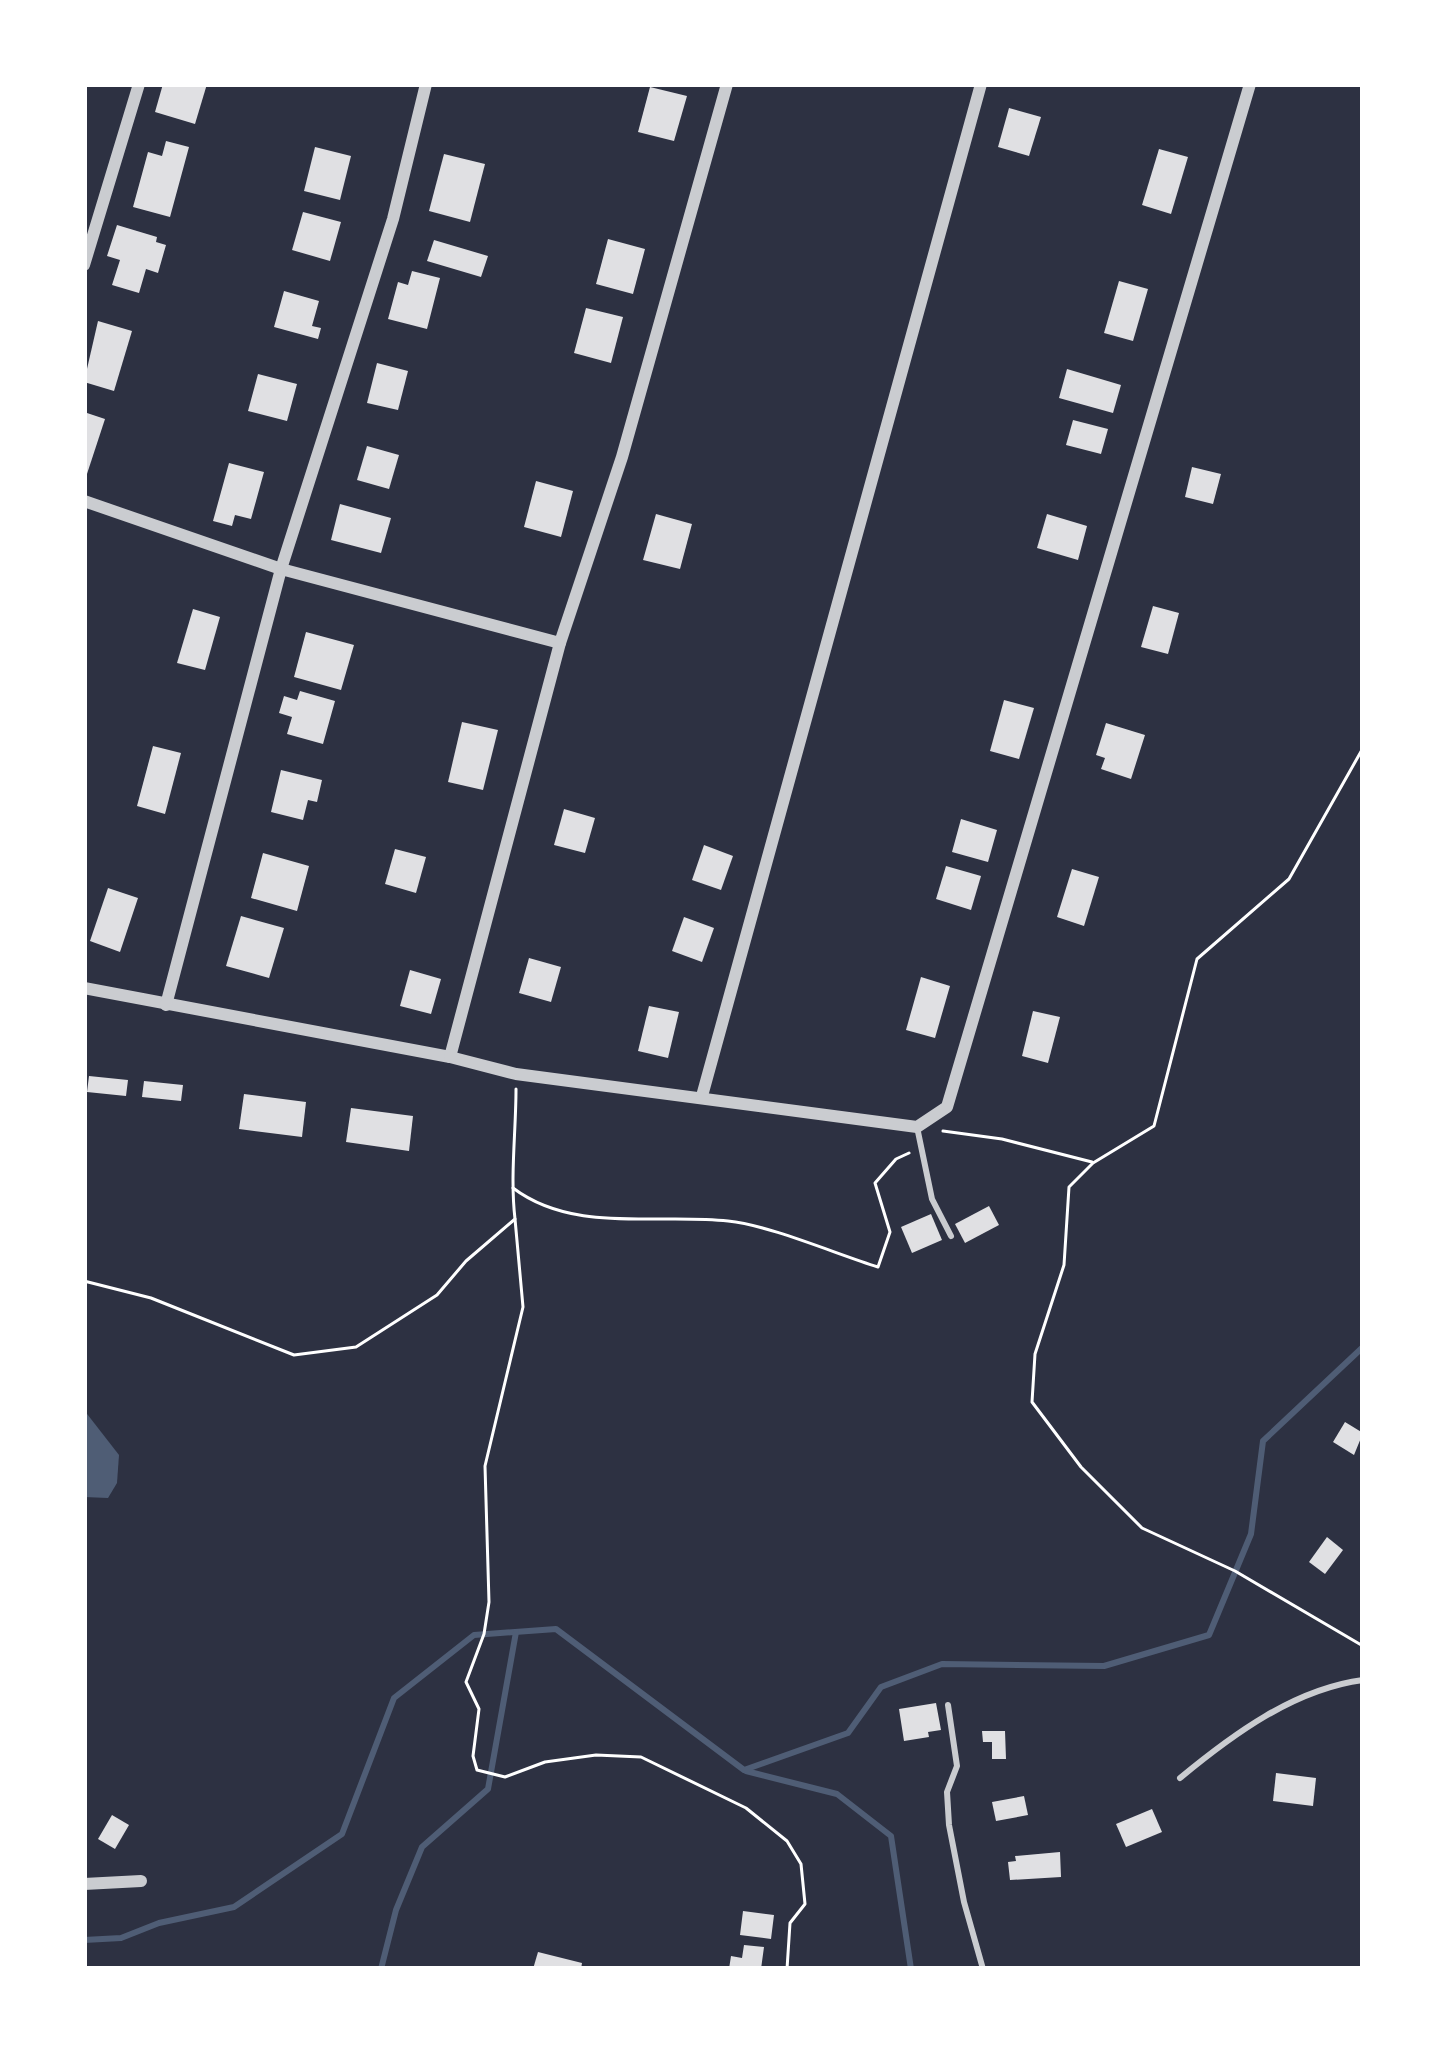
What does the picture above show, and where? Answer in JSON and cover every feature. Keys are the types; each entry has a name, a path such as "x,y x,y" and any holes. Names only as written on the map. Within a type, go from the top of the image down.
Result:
{"street":[{"path":"84,265 139,84"},
{"path":"166,1005 281,569 393,219 426,84"},
{"path":"450,1057 560,643 622,457 727,84"},
{"path":"702,1096 981,84"},
{"path":"84,988 450,1057 516,1074 917,1127 947,1107 1250,84"},
{"path":"84,501 281,569 560,643"},
{"path":"84,1884 141,1881"}],"lane":[{"path":"917,1127 932,1199 951,1236"},
{"path":"1180,1778 1260,1718 1363,1680"},
{"path":"948,1705 957,1766 946,1792 949,1825 983,1969"}],"path":[{"path":"1363,748 1289,879 1197,959 1154,1126 1093,1163 1069,1187 1064,1265 1035,1354 1032,1402 1081,1467 1142,1528 1235,1571 1363,1646"},
{"path":"516,1074 512,1187 524,1307 485,1466 489,1602 484,1634 466,1682 479,1709 472,1756 477,1770 505,1777 545,1762 641,1757 746,1808 787,1841 801,1864 805,1904 790,1923 788,1969"},
{"path":"917,1127 1002,1138 1093,1163"},
{"path":"512,1187 530,1201 598,1219 731,1221 878,1267 890,1232 875,1183 896,1159 921,1147"},
{"path":"84,1281 151,1298 294,1355 356,1347 437,1295 466,1261 515,1219"}],"water":[{"path":"84,1410 119,1455 117,1483 108,1498 84,1497"}],"building":[{"path":"163,84 207,84 195,124 155,112"},
{"path":"650,87 687,96 674,141 638,132"},
{"path":"1009,108 1041,117 1029,156 998,147"},
{"path":"166,141 189,147 170,217 133,207 148,152 162,156"},
{"path":"315,147 351,156 340,200 304,191"},
{"path":"1159,149 1188,157 1171,214 1142,205"},
{"path":"444,154 485,164 470,222 429,211"},
{"path":"303,212 341,222 330,261 292,250"},
{"path":"117,225 157,237 156,242 166,245 158,273 146,269 139,293 112,285 120,260 107,256"},
{"path":"608,239 645,249 633,294 596,284"},
{"path":"434,240 488,256 481,277 427,261"},
{"path":"412,271 440,278 427,329 388,319 398,282 408,285"},
{"path":"1119,281 1148,289 1133,341 1104,333"},
{"path":"284,291 319,301 312,326 321,328 318,339 274,327"},
{"path":"586,308 623,317 611,363 574,353"},
{"path":"98,321 132,331 114,391 84,382"},
{"path":"377,363 408,371 398,410 367,403"},
{"path":"1067,369 1121,385 1113,413 1059,398"},
{"path":"258,374 297,384 287,421 248,411"},
{"path":"84,412 105,419 85,480 84,480"},
{"path":"1073,420 1108,429 1101,454 1066,445"},
{"path":"367,446 399,455 389,489 357,480"},
{"path":"229,463 264,472 251,519 235,515 232,526 213,521"},
{"path":"1192,467 1221,474 1213,504 1185,497"},
{"path":"536,481 573,491 561,537 524,527"},
{"path":"340,504 391,518 381,553 331,540"},
{"path":"656,514 692,524 680,569 643,560"},
{"path":"1047,514 1087,526 1078,560 1037,548"},
{"path":"1153,606 1179,613 1168,654 1141,647"},
{"path":"193,609 220,617 205,670 177,663"},
{"path":"306,632 354,645 341,690 294,677"},
{"path":"300,691 335,701 323,744 287,734 292,717 279,713 284,696 297,700"},
{"path":"1004,700 1034,708 1019,759 990,751"},
{"path":"462,722 498,730 483,790 448,782"},
{"path":"1106,723 1145,735 1131,779 1101,769 1105,758 1096,755"},
{"path":"153,746 181,753 165,814 137,806"},
{"path":"281,770 322,780 317,802 308,800 303,820 271,812"},
{"path":"564,809 595,818 585,853 554,845"},
{"path":"961,819 997,830 988,862 952,852"},
{"path":"704,845 733,856 721,890 692,880"},
{"path":"395,849 426,857 416,893 385,884"},
{"path":"263,853 309,866 297,911 251,898"},
{"path":"946,866 981,876 971,910 936,899"},
{"path":"1072,869 1099,877 1084,926 1057,917"},
{"path":"108,888 138,898 120,952 90,941"},
{"path":"241,916 284,928 269,978 226,966"},
{"path":"684,917 714,928 702,962 672,951"},
{"path":"529,958 561,967 551,1002 519,993"},
{"path":"410,970 441,979 431,1014 400,1006"},
{"path":"921,977 950,986 935,1038 906,1030"},
{"path":"649,1006 679,1012 668,1058 638,1051"},
{"path":"1033,1011 1060,1017 1048,1063 1022,1056"},
{"path":"89,1076 128,1080 126,1096 87,1092"},
{"path":"144,1081 183,1085 181,1101 142,1097"},
{"path":"244,1094 306,1102 302,1137 239,1129"},
{"path":"351,1108 413,1116 409,1151 346,1142"},
{"path":"989,1206 999,1225 965,1243 955,1224"},
{"path":"931,1214 942,1240 912,1253 901,1227"},
{"path":"1345,1422 1363,1433 1354,1455 1333,1442"},
{"path":"1327,1537 1343,1550 1325,1574 1309,1562"},
{"path":"936,1703 941,1730 904,1741 899,1709"},
{"path":"982,1731 1005,1731 1006,1759 992,1759 992,1742 983,1742"},
{"path":"1276,1773 1316,1778 1313,1806 1273,1801"},
{"path":"1024,1796 1028,1815 996,1821 992,1802"},
{"path":"1152,1809 1162,1832 1126,1847 1116,1824"},
{"path":"112,1815 129,1825 115,1849 98,1839"},
{"path":"1060,1852 1061,1877 1010,1880 1008,1862 1016,1861 1015,1856"},
{"path":"743,1911 774,1915 771,1939 740,1935"},
{"path":"744,1945 764,1947 761,1969 729,1969 731,1956 742,1958"},
{"path":"538,1952 582,1963 581,1969 533,1969"}],"waterway":[{"path":"84,1940 121,1938 159,1923 234,1907 342,1834 394,1698 474,1635 556,1629 744,1770 848,1733 881,1687 942,1664 1104,1666 1209,1635 1251,1534 1263,1441 1363,1347"},
{"path":"381,1969 396,1910 422,1847 488,1789 516,1632"},
{"path":"746,1771 837,1794 891,1836 911,1969"}]}
